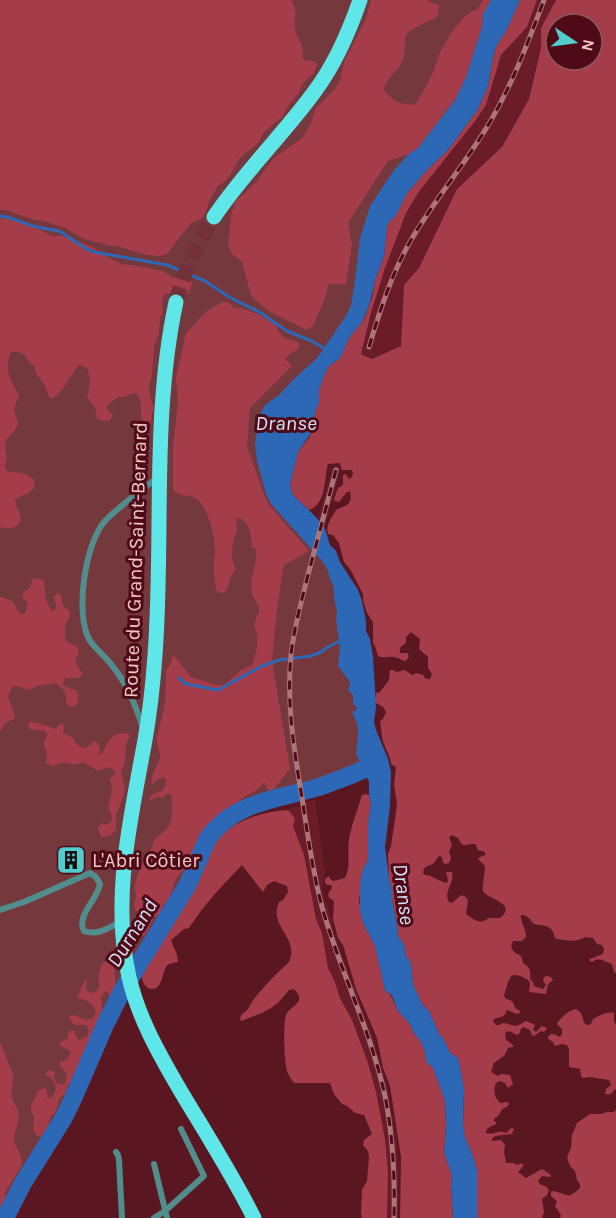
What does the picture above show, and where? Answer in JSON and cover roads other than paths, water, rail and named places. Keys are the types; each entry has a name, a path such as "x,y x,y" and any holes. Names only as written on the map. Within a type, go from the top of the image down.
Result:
{"main road":[{"path":"214,217 239,182 299,112 323,80 343,42 360,0"},
{"name":"Route du Grand-Saint-Bernard","path":"176,302 164,373 154,667 146,736 126,848 122,888 123,938 129,977 148,1030 160,1055 254,1218"}],"street":[{"path":"146,736 130,692 122,678 90,641 83,624 81,606 87,562 95,535 104,522 160,475"},
{"path":"0,910 90,873 100,884 82,920 84,931 97,933 122,921"},
{"path":"154,1218 166,1215 204,1176 181,1130"},
{"path":"116,1152 119,1160 122,1218"},
{"path":"154,1164 166,1215"}],"water":[{"name":"Dranse","path":"491,0 520,0 496,47 488,86 478,109 448,150 407,193 396,215 389,222 384,256 370,303 362,322 349,338 340,358 328,367 323,378 313,430 298,452 290,485 293,495 325,529 330,545 336,551 362,601 366,631 373,657 376,707 374,722 391,772 385,847 398,936 411,963 413,984 422,1004 429,1011 450,1053 457,1057 459,1062 464,1088 465,1137 477,1170 477,1218 453,1218 452,1176 444,1153 445,1101 433,1068 426,1061 421,1042 410,1024 398,1011 391,994 385,991 375,946 363,923 360,910 360,884 363,869 368,860 368,822 371,805 369,782 356,754 358,733 352,711 355,712 357,708 353,704 353,695 348,690 350,682 338,666 340,649 333,584 323,562 271,504 257,461 255,444 259,416 265,405 279,395 317,358 346,316 351,305 360,238 370,206 394,170 418,148 455,100 466,77 482,27 483,14"}],"waterway":[{"path":"0,216 61,232 94,252 167,265 205,281 229,297 261,313 287,331 327,350"},
{"path":"179,678 186,684 218,690 262,666 279,660 311,656 342,640"},
{"name":"Durnand","path":"5,1218 23,1183 63,1119 121,993 188,884 208,838 231,816 244,809 319,787 379,763"}],"tunnel":[{"path":"176,302 192,258 214,217"}],"railway":[{"path":"369,347 387,292 404,253 420,225 490,122 520,62 544,0"},
{"path":"336,470 294,634 290,674 290,712 311,856 322,907 372,1048 385,1096 393,1157 394,1218"}],"place":[{"name":"L'Abri Côtier","path":"71,860"}]}
